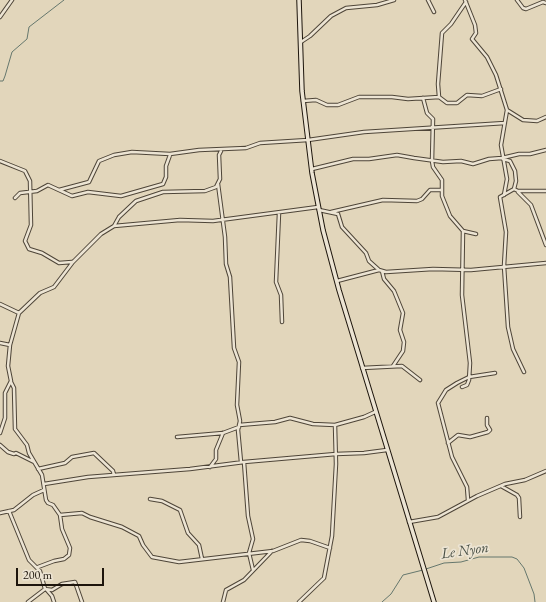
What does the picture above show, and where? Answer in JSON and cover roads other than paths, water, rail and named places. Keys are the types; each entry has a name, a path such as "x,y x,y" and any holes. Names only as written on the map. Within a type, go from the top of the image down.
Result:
{"main road":[{"path":"299,0 303,101 319,208 336,281 434,602"}],"street":[{"path":"0,17 12,0"},
{"path":"300,42 310,36 331,16 346,8 377,5 394,0"},
{"path":"428,0 434,12"},
{"path":"517,0 523,8 526,9 545,2"},
{"path":"466,1 475,25 476,34 472,38 487,57 496,75 507,110 501,145 502,158 507,179 504,195"},
{"path":"466,1 451,24 442,33 438,84 439,97 447,104 457,103 467,95 482,96 500,89"},
{"path":"303,101 316,100 327,105 338,105 359,97 439,97"},
{"path":"423,98 427,112 432,119 433,167 442,180 442,196 450,216 463,231 476,234"},
{"path":"507,110 523,120 537,120 546,117"},
{"path":"59,190 89,182 99,161 114,155 132,152 170,154 199,150 246,148 266,143 308,140 364,132 505,123"},
{"path":"114,226 119,217 136,201 163,192 205,191 216,187 220,179 219,152 221,150"},
{"path":"312,169 353,159 369,159 397,155 432,159 443,162 461,161 473,164 489,159 546,150"},
{"path":"15,198 20,193 30,192 48,186 72,196 88,192 121,196 163,184 166,177 166,166 170,154"},
{"path":"502,158 510,162 515,171 516,181 514,189 500,197 502,217 506,232 504,266 508,327 513,349 524,372"},
{"path":"0,161 25,170 30,181 31,225 25,241 29,249 42,252 59,263 73,262"},
{"path":"218,183 223,220 226,264 230,277 234,348 239,362 237,405 248,516 252,539 249,553 253,570"},
{"path":"514,189 518,191 531,205 546,245"},
{"path":"330,212 383,200 417,200 422,199 430,190 442,190"},
{"path":"518,191 546,191"},
{"path":"38,567 54,560 64,559 69,555 70,548 62,529 60,515 53,505 48,503 46,500 44,484 38,469 27,445 15,429 14,388 11,382 8,366 10,345 19,313 40,293 54,287 73,262 101,234 114,226 180,220 223,220 319,208 338,214 342,227 366,253 369,261 380,271 384,279 394,291 403,313 400,330 404,342 402,351 394,366"},
{"path":"279,213 276,282 281,295 282,322"},
{"path":"462,387 466,386 469,377 470,363 462,295 464,269 463,231"},
{"path":"336,281 380,271 392,272 433,269 464,269 546,263"},
{"path":"0,304 19,313"},
{"path":"0,343 10,345"},
{"path":"362,368 402,366 420,380"},
{"path":"468,500 467,487 452,457 438,403 446,390 469,377 495,373"},
{"path":"0,433 5,418 5,393 11,382"},
{"path":"177,437 224,433 239,426 276,422 290,418 313,424 335,425 376,412"},
{"path":"448,443 458,435 470,437 488,432 490,430 487,425 487,418"},
{"path":"299,602 324,578 330,548 336,454 335,425"},
{"path":"210,467 216,459 216,450 224,433"},
{"path":"0,445 8,452 14,454 16,453 34,462"},
{"path":"44,484 114,475 210,467 243,462 387,450"},
{"path":"38,469 65,463 72,457 94,453 113,471 114,475"},
{"path":"409,522 438,517 468,500 501,486 530,478 546,471"},
{"path":"501,486 517,495 519,498 520,517"},
{"path":"0,513 14,510 44,490"},
{"path":"150,499 162,501 180,510 188,533 198,542 202,559"},
{"path":"9,512 29,560 38,567 45,589 52,596 54,602"},
{"path":"60,515 82,513 122,527 139,536 152,557 179,562 273,551 305,540 330,548"},
{"path":"223,602 226,590 244,580 273,551"},
{"path":"28,602 45,589 52,590 62,584 75,582 82,602"}],"waterway":[{"path":"0,81 3,81 12,52 27,39 29,27 64,0"},
{"name":"Le Nyon","path":"426,569 444,563 461,562 479,557 512,557 517,559 524,568 534,594 535,602"},
{"name":"Le Nyon","path":"382,602 391,594 403,575 423,570"}]}
